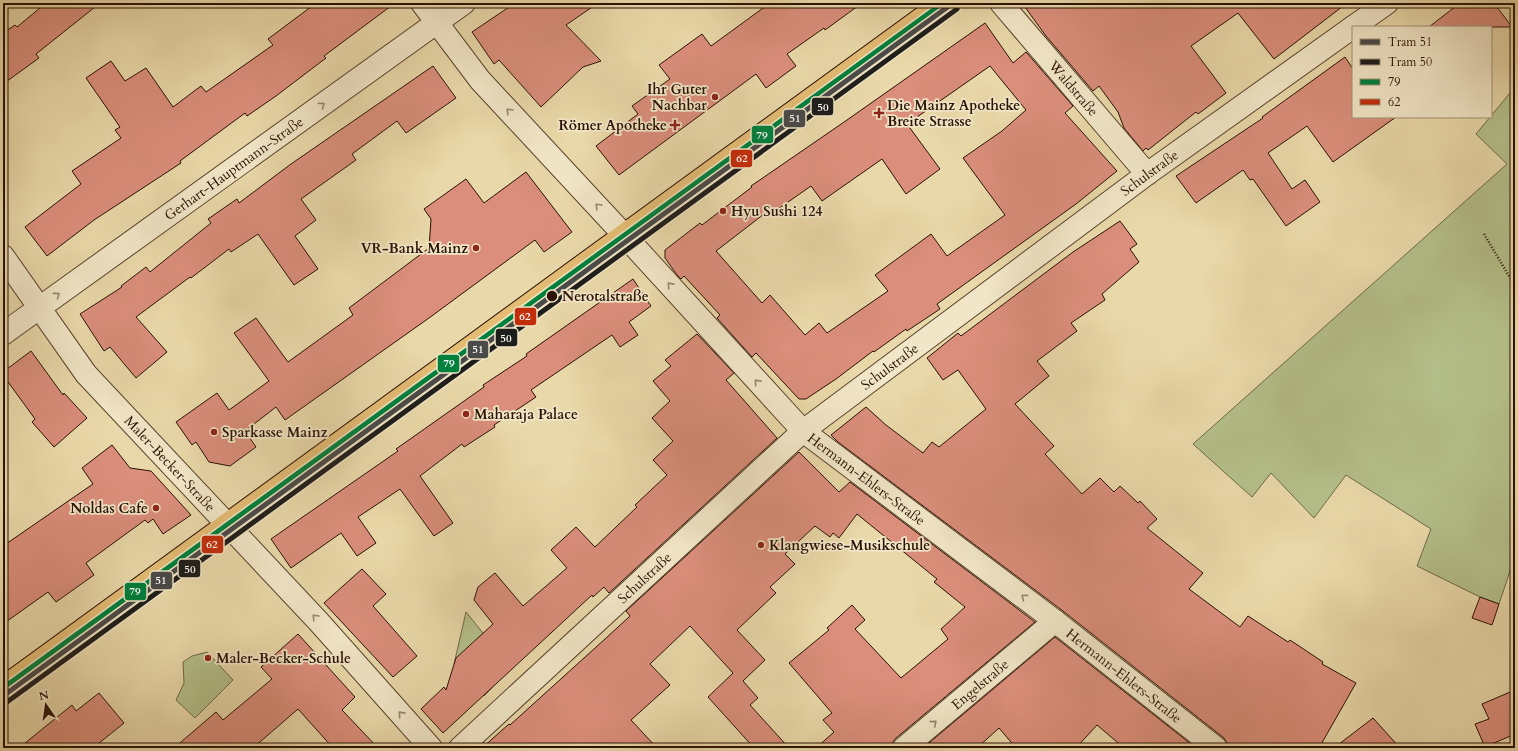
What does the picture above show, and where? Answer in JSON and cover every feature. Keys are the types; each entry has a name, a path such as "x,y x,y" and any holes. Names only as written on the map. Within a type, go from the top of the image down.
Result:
{"main road":[{"path":"3,688 943,3"}],"street":[{"path":"422,3 480,80 624,235"},
{"name":"Gerhart-Hauptmann-Straße","path":"3,334 464,3"},
{"name":"Waldstraße","path":"1001,3 1147,174"},
{"name":"Schulstraße","path":"1354,26 1387,3"},
{"name":"Schulstraße","path":"460,748 802,431 1147,174 1352,28"},
{"name":"Hermann-Ehlers-Straße","path":"624,235 802,431 1055,621 1216,748"},
{"name":"Maler-Becker-Straße","path":"3,256 86,374 318,621 431,748"},
{"name":"Engelstraße","path":"904,748 1055,621"}],"path":[{"path":"1484,234 1515,286"}],"green space":[{"path":"1515,87 1515,563 1513,562 1499,604 1480,597 1417,566 1431,529 1346,475 1314,518 1271,473 1252,497 1193,444 1507,164 1476,134 1489,118 1492,118 1492,115"},
{"path":"466,612 483,633 474,642 483,652 470,663 493,687 484,696 454,664"},
{"path":"207,652 233,680 195,718 176,700 184,683 183,662 192,656"}],"building":[{"path":"46,3 100,3 36,54 39,58 3,84 3,33 15,25 17,27"},
{"path":"316,3 395,3 324,56 326,58 276,96 247,116 245,113 180,161 181,163 94,220 47,256 25,227 81,184 72,171 121,138 115,130 120,127 86,78 111,61 125,81 146,68 173,107 201,86 206,92 273,45 268,39"},
{"path":"515,3 598,3 566,25 601,61 583,67 541,107 499,60 494,64 472,32"},
{"path":"770,3 862,3 825,30 824,28 787,54 796,66 766,88 756,74 619,175 596,146 638,114 632,106 670,79 659,65 702,34 711,46"},
{"path":"1022,3 1347,3 1274,59 1238,13 1191,46 1226,93 1198,114 1196,112 1148,150 1146,148 1143,151 1124,128 1118,112 1099,86 1093,91 1046,36"},
{"path":"1460,3 1494,3 1512,27 1492,26 1430,26"},
{"path":"985,23 1013,63 1026,52 1073,106 1065,113 1117,171 1076,204 937,304 940,309 907,331 906,329 874,352 873,351 836,379 806,399 799,399 756,353 752,357 717,318 720,315 684,276 681,279 677,275 665,258 665,250 700,223 702,225 752,187 751,186","holes":["990,66 1026,110 1002,131 963,158 1005,215 947,256 931,234 875,275 888,291 827,333 819,323 805,335 770,295 762,303 716,251 768,211 771,214 811,186 822,201 882,159 906,194 940,169 907,124"]},
{"path":"1345,57 1352,68 1352,118 1395,118 1333,162 1307,126 1268,153 1292,189 1305,180 1320,202 1286,226 1253,179 1250,180 1243,170 1196,203 1176,176 1263,118 1262,117"},
{"path":"433,66 456,98 406,133 397,121 352,154 356,160 301,199 316,220 295,236 318,269 294,285 258,234 231,252 229,249 136,317 167,352 136,378 110,347 104,351 80,314 122,287 121,286 146,267 150,272 211,223 208,219 237,199 239,203 291,164"},
{"path":"526,172 572,232 544,252 535,240 429,318 285,420 276,407 245,431 256,447 230,466 209,462 196,442 192,445 176,422 217,393 229,410 269,381 234,333 256,318 288,362 353,315 349,308 429,248 431,219 424,209 466,179 484,203"},
{"path":"1120,221 1137,244 1130,249 1139,262 1102,294 1105,300 1071,323 1077,331 1037,361 1049,376 1015,404 1054,446 1045,454 1082,494 1100,478 1114,492 1120,486 1138,503 1140,501 1157,519 1147,528 1203,573 1189,589 1240,627 1248,616 1288,642 1290,640 1323,662 1322,664 1356,683 1319,748 1228,748 1224,738 1063,611 838,442 831,435 866,407 886,425 923,453 932,442 939,447 986,409 958,370 943,380 927,358 958,333 961,336 1073,252"},
{"path":"633,279 651,306 629,322 638,335 620,347 612,335 531,390 536,397 494,425 495,427 464,447 462,444 420,476 453,523 434,536 400,489 358,517 376,543 357,556 341,533 291,568 271,539 398,451 396,449 484,387 483,385 527,356 526,354"},
{"path":"697,334 734,373 726,380 777,438 609,593 604,587 593,597 592,595 443,733 421,709 444,687 446,690 456,658 493,624 474,600 478,587 495,573 523,606 567,568 551,550 576,527 595,547 637,507 635,505 667,475 653,460 673,441 652,418 670,401 653,381 671,366 665,360"},
{"path":"31,351 63,395 64,393 87,418 54,447 32,422 35,419 3,375 3,372"},
{"path":"112,445 130,468 151,471 191,515 163,534 153,519 148,523 145,520 86,563 94,575 56,602 48,592 3,624 3,546 93,484 82,468"},
{"path":"799,452 839,492 850,482 1035,622 896,738 892,743 892,748 816,748 834,732 823,720 832,713 789,663 829,630 827,628 852,605 865,620 855,629 901,678 948,639 941,629 965,607 934,582 937,579 857,514 839,538 833,533 830,537 815,526 785,554 795,564 770,587 776,593 737,630 765,660 743,681 758,698 750,705 789,748 754,748 708,697 733,673 690,626 650,664 670,685 631,720 657,748 482,748 509,724 510,725 630,616 626,611"},
{"path":"362,569 386,594 373,606 417,656 393,677 324,603"},
{"path":"1480,597 1499,604 1492,625 1472,618"},
{"path":"298,634 355,697 342,710 378,748 333,748 298,709 253,748 174,748 216,712 223,720 272,679 261,667"},
{"path":"1055,637 1196,748 1124,748 1097,725 1076,748 1016,748 999,728 977,748 923,748"},
{"path":"1515,690 1515,734 1485,747 1475,724 1489,719 1482,704"},
{"path":"99,693 124,723 93,748 19,748 72,705 76,711"},
{"path":"1373,718 1400,748 1334,748"}],"tram line":[{"name":"51","path":"3,696 953,3"},
{"name":"50","path":"7,702 957,9"}],"transit line":[{"name":"79","path":"3,688 943,3"},
{"name":"62","path":"7,694 947,9"}],"place":[{"name":"Ihr Guter Nachbar","path":"715,97"},
{"name":"Die Mainz Apotheke Breite Strasse","path":"879,113"},
{"name":"Römer Apotheke","path":"675,125"},
{"name":"Hyu Sushi 124","path":"723,211"},
{"name":"VR-Bank Mainz","path":"476,248"},
{"name":"Nerotalstraße","path":"552,296"},
{"name":"Maharaja Palace","path":"466,414"},
{"name":"Sparkasse Mainz","path":"214,432"},
{"name":"Noldas Cafe","path":"156,508"},
{"name":"Klangwiese-Musikschule","path":"761,545"},
{"name":"Maler-Becker-Schule","path":"208,658"}]}
